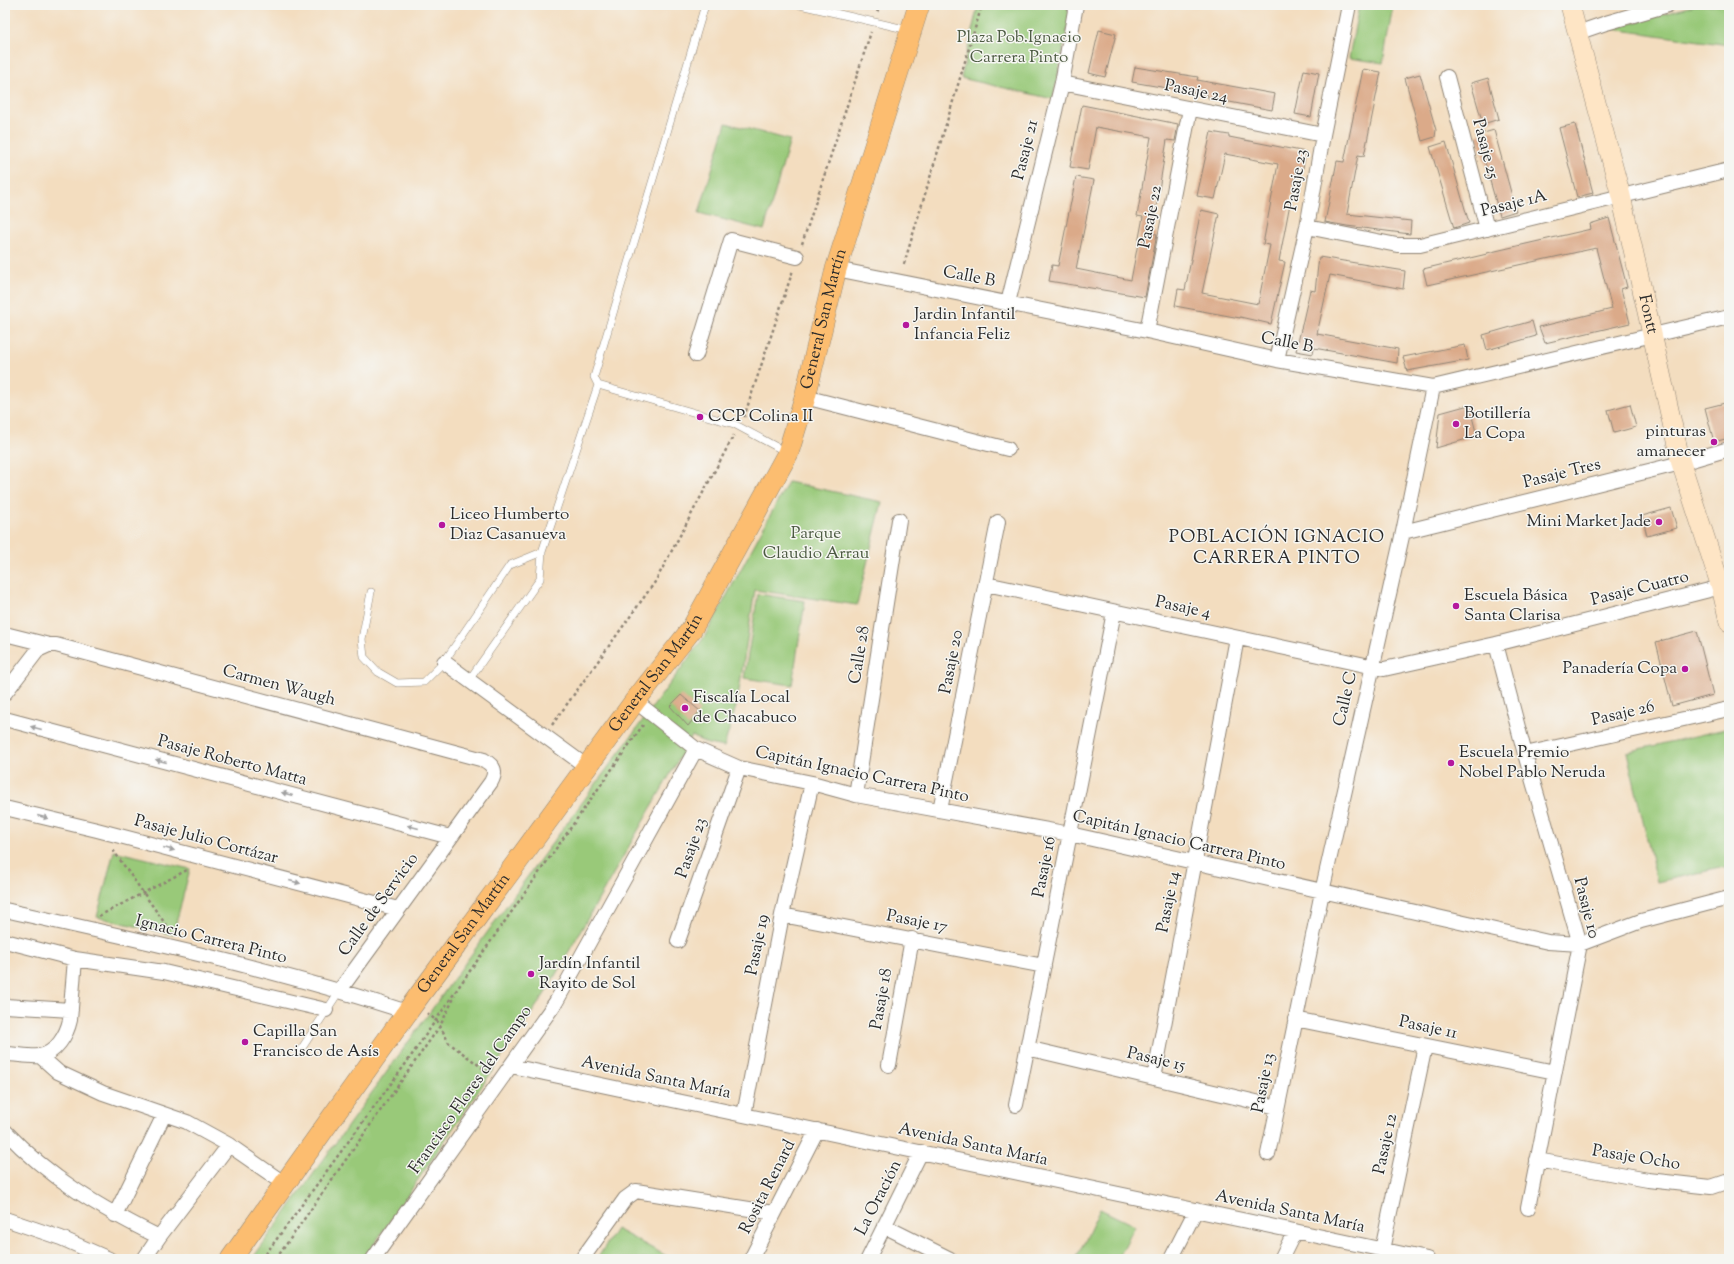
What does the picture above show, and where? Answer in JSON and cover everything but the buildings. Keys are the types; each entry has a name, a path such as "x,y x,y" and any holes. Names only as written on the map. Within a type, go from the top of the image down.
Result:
{"main road":[{"name":"General San Martín","path":"231,1259 410,1008 587,767 643,707 691,630 788,453 805,397 836,270 919,5"},
{"name":"Fontt","path":"1570,5 1621,196 1680,463 1725,586 1729,622"}],"street":[{"name":"Pasaje 21","path":"1008,303 1062,83 1076,5"},
{"name":"Pasaje 23","path":"1277,360 1307,227 1323,135 1349,5"},
{"path":"1577,33 1668,5"},
{"name":"Pasaje 25","path":"1447,77 1487,229"},
{"name":"Pasaje 24","path":"1062,83 1190,110 1323,135"},
{"name":"Pasaje 22","path":"1147,331 1190,110"},
{"name":"Pasaje 1A","path":"1307,227 1386,244 1408,246 1431,243 1729,170"},
{"path":"696,355 731,240 797,257"},
{"name":"Calle B","path":"836,270 1147,331 1277,360 1433,387 1729,317"},
{"name":"Calle C","path":"1295,1019 1372,668 1404,532 1433,387"},
{"path":"805,397 1008,449"},
{"name":"Pasaje Tres","path":"1404,532 1680,463 1729,449"},
{"name":"Calle 28","path":"856,795 899,520"},
{"name":"Pasaje 20","path":"940,810 998,522"},
{"name":"Pasaje 4","path":"986,584 1372,668"},
{"name":"Pasaje Cuatro","path":"1372,668 1384,670 1496,644 1725,586"},
{"name":"Pasaje 16","path":"1016,1105 1114,612"},
{"path":"5,634 43,648 5,693"},
{"name":"Pasaje 14","path":"1154,1078 1237,638"},
{"name":"Pasaje 10","path":"1496,644 1525,754 1580,944 1528,1208"},
{"name":"Carmen Waugh","path":"43,648 56,645 484,760 492,764 495,770 491,782"},
{"path":"444,662 587,767"},
{"name":"Capitán Ignacio Carrera Pinto","path":"643,707 696,749 739,768 812,783 856,795 1070,834 1548,942 1580,944 1640,921 1729,898"},
{"name":"Pasaje 26","path":"1525,754 1729,709"},
{"name":"Pasaje Roberto Matta","path":"5,719 450,838"},
{"name":"Francisco Flores del Campo","path":"373,1259 556,1002 696,749"},
{"name":"Pasaje 23","path":"678,941 739,768"},
{"name":"Calle de Servicio","path":"340,990 491,782"},
{"name":"Pasaje 19","path":"744,1115 782,915 812,783"},
{"name":"Pasaje Julio Cortázar","path":"5,808 97,830 398,909"},
{"name":"Ignacio Carrera Pinto","path":"5,910 180,949 410,1008"},
{"name":"Pasaje 17","path":"782,915 912,939 1044,966"},
{"name":"Pasaje 18","path":"889,1065 912,939"},
{"path":"5,942 76,959 164,972 326,1010"},
{"path":"5,1054 40,1056 54,1048 65,1036 71,1010 76,959"},
{"path":"5,1006 71,1010"},
{"name":"Pasaje 11","path":"1295,1019 1554,1072"},
{"name":"Pasaje 13","path":"1268,1154 1295,1019"},
{"name":"Pasaje 12","path":"1382,1250 1425,1046"},
{"name":"Pasaje 15","path":"1027,1048 1278,1107"},
{"path":"40,1056 58,1072 103,1093 187,1122 229,1145 285,1184"},
{"name":"Avenida Santa María","path":"511,1066 1295,1231 1382,1250 1400,1256 1427,1259"},
{"path":"115,1216 164,1115"},
{"name":"Rosita Renard","path":"751,1259 817,1130"},
{"path":"5,1131 27,1154 66,1185 115,1216 159,1237"},
{"path":"144,1259 229,1145"},
{"name":"La Oración","path":"868,1259 921,1152"},
{"name":"Pasaje Ocho","path":"1537,1160 1648,1180 1711,1186 1729,1181"},
{"path":"582,1259 625,1199 636,1190 774,1213"},
{"path":"1171,1259 1196,1210"},
{"path":"5,1219 61,1238 109,1259"},
{"path":"884,1226 950,1259"},
{"path":"1281,1259 1295,1231"}],"lane":[{"path":"705,5 594,377 598,384 734,424 788,453"},
{"path":"800,5 912,30"},
{"path":"469,680 540,579 542,552 598,384"},
{"path":"371,592 362,639 364,657 378,672 397,682 424,682 444,662 510,565 542,552"},
{"name":"Calle de Servicio","path":"300,1051 340,990"}],"path":[{"path":"877,12 880,5"},
{"path":"904,264 982,5"},
{"path":"744,418 748,411 872,27"},
{"path":"544,735 562,713 655,582 736,432"},
{"path":"262,1259 407,1062 436,1020 643,707"},
{"path":"97,830 144,893 173,935 180,949"},
{"path":"82,928 97,916 211,860"},
{"path":"276,1259 440,1026 455,996"},
{"path":"410,1008 436,1020 449,1043 501,1081"}],"green space":[{"name":"Plaza Pob.Ignacio Carrera Pinto","path":"978,5 1072,5 1053,99 961,78"},
{"path":"1359,5 1393,5 1383,63 1349,58"},
{"path":"1695,5 1729,5 1729,45 1612,29"},
{"path":"726,123 790,140 764,230 699,213"},
{"name":"Parque Claudio Arrau","path":"788,482 882,502 857,605 755,590 737,703 724,747 708,744 692,736 544,995 364,1259 252,1259 525,880 705,636"},
{"path":"758,594 805,601 792,685 744,678"},
{"path":"1729,728 1729,866 1657,882 1627,752"},
{"path":"114,851 190,869 173,935 97,917"},
{"path":"1100,1209 1135,1226 1118,1259 1076,1259"},
{"path":"616,1229 672,1259 597,1259"}],"place":[{"name":"Jardin Infantil Infancia Feliz","path":"906,325"},
{"name":"CCP Colina II","path":"700,417"},
{"name":"Botillería La Copa","path":"1456,424"},
{"name":"pinturas amanecer","path":"1714,442"},
{"name":"Mini Market Jade","path":"1659,522"},
{"name":"Liceo Humberto Diaz Casanueva","path":"442,525"},
{"name":"Escuela Básica Santa Clarisa","path":"1456,606"},
{"name":"Panadería Copa","path":"1685,669"},
{"name":"Fiscalía Local de Chacabuco","path":"685,708"},
{"name":"Escuela Premio Nobel Pablo Neruda","path":"1451,763"},
{"name":"Jardín Infantil Rayito de Sol","path":"531,974"},
{"name":"Capilla San Francisco de Asís","path":"245,1042"}],"district":[{"name":"POBLACIÓN IGNACIO CARRERA PINTO","path":"1277,548"}]}
